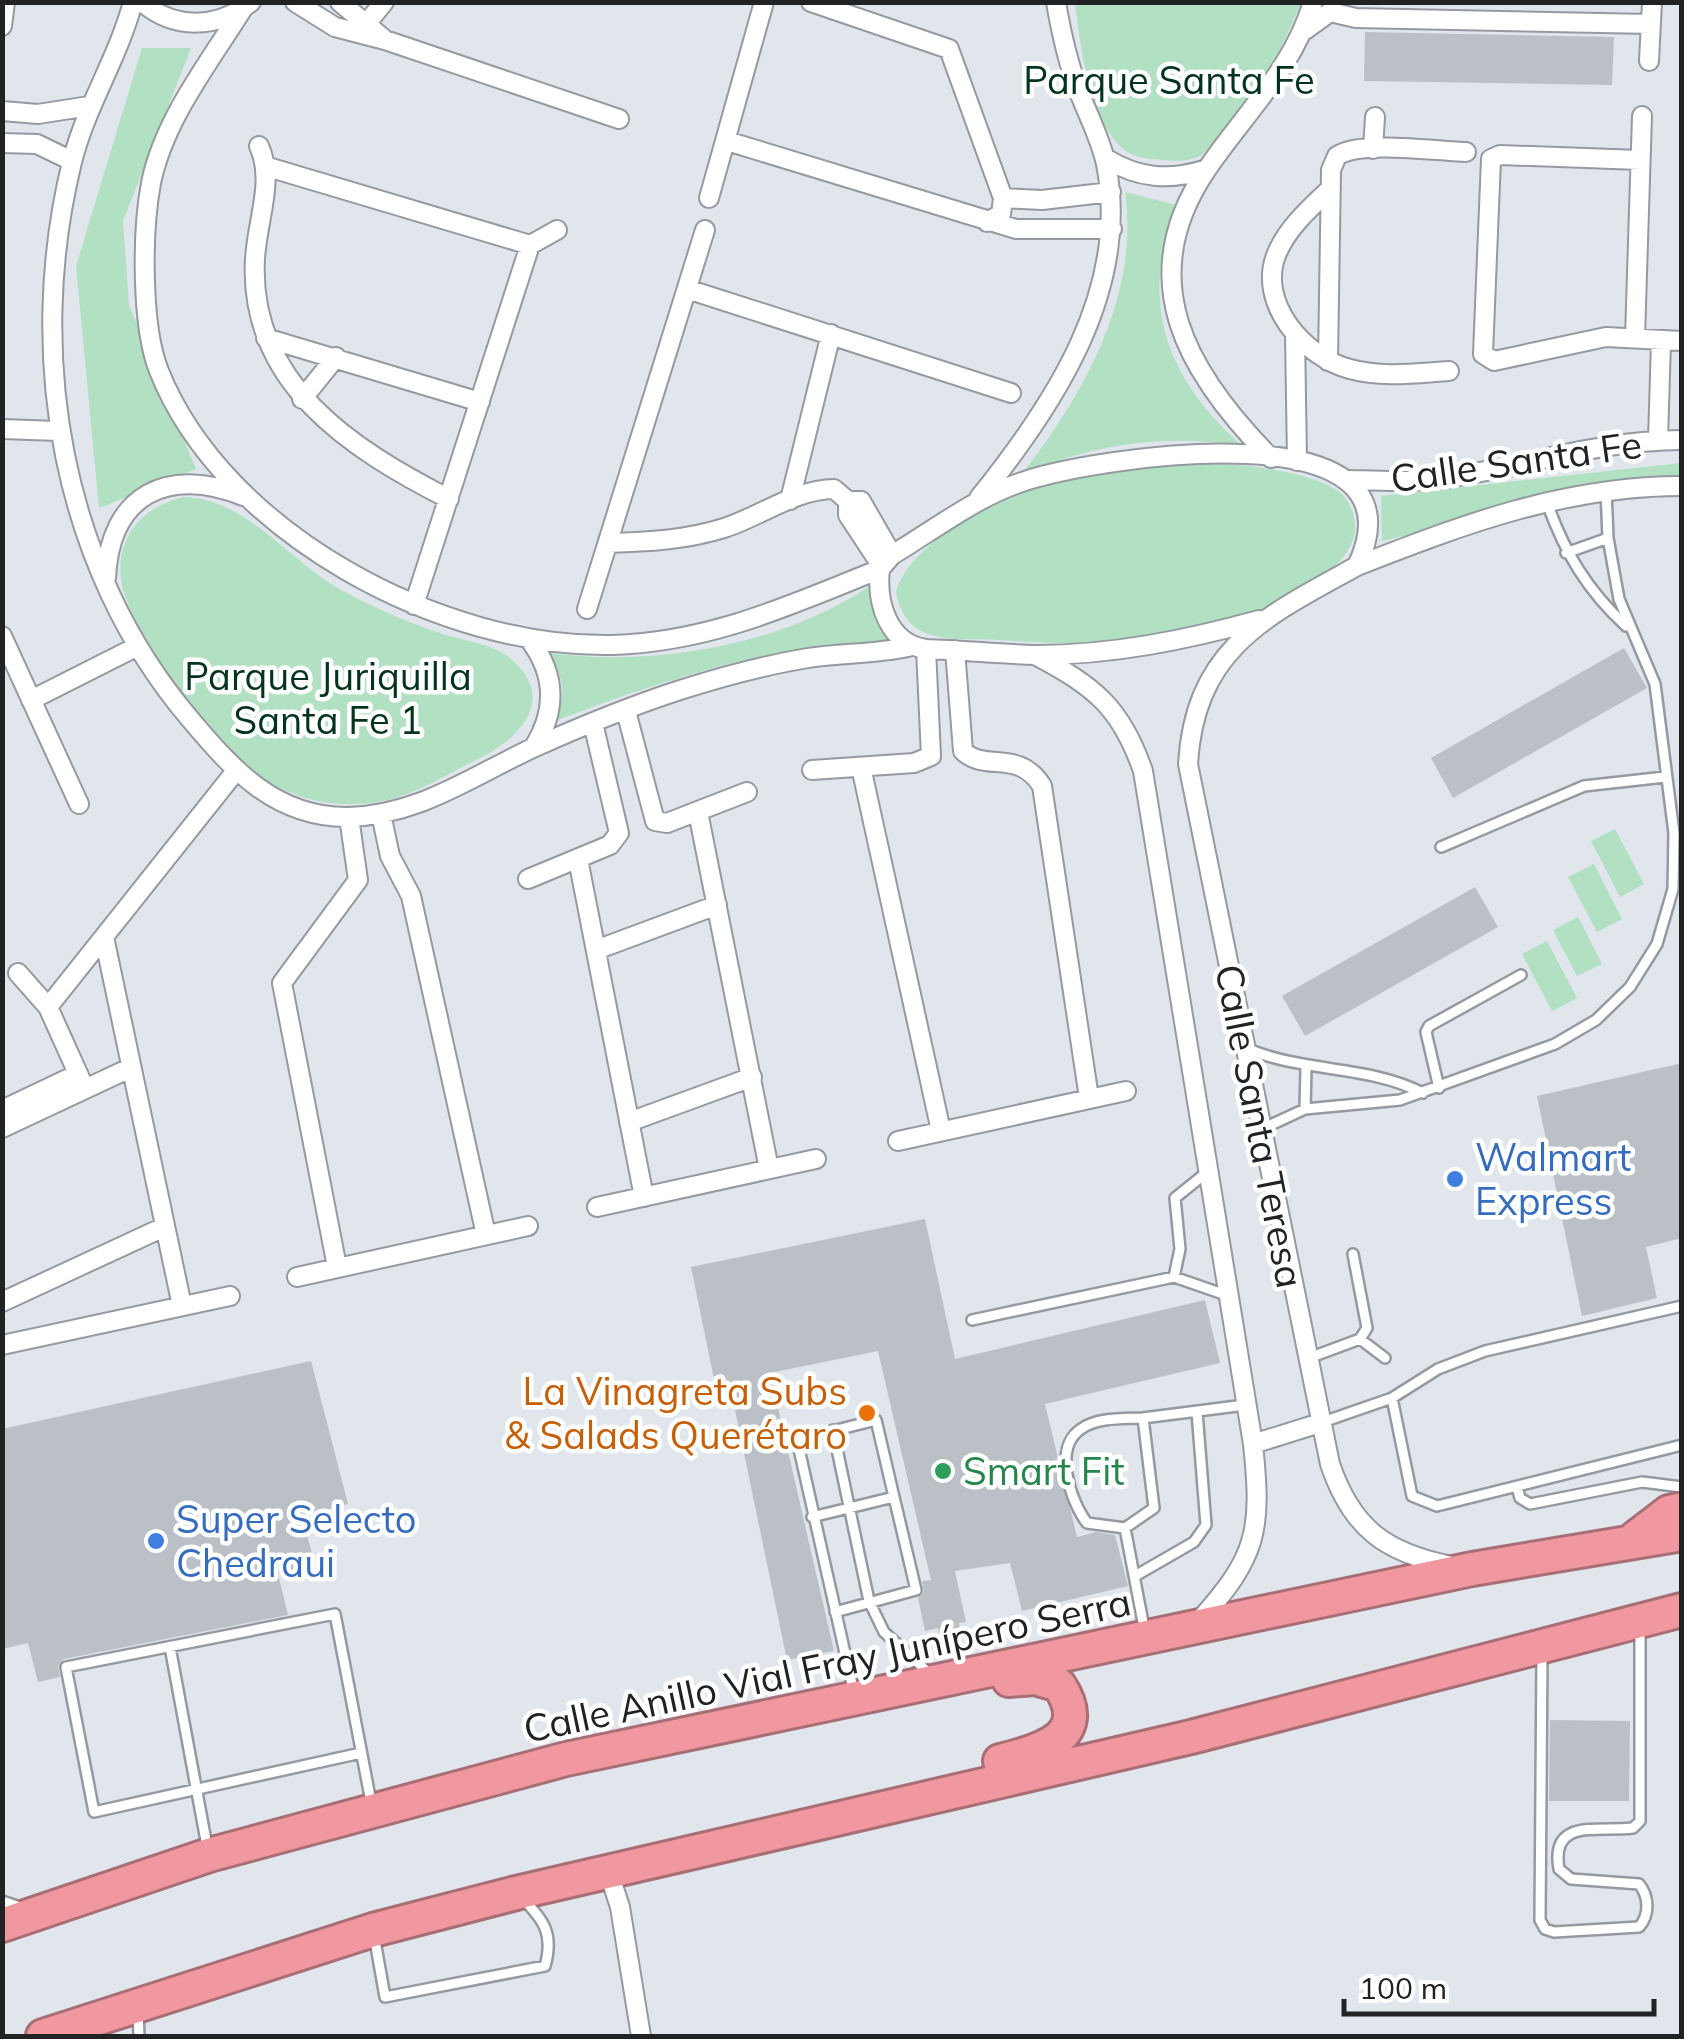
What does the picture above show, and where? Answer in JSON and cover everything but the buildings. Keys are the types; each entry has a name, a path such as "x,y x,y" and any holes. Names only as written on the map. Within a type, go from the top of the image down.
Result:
{"highway":[{"path":"1632,1541 1669,1512 1682,1509"},
{"name":"Calle Anillo Vial Fray Junípero Serra","path":"2,1925 209,1855 566,1759 1194,1626 1472,1570 1682,1534"},
{"path":"42,2036 138,2020 373,1930 516,1892 1191,1736 1664,1617"},
{"path":"810,1710 903,1704 1035,1678 1059,1684 1072,1708 1069,1728 1044,1746 1020,1756 872,1792 832,1818"}],"street":[{"path":"2,26 5,2"},
{"path":"133,2 124,36 89,106 72,161 52,301 58,431 106,586 136,648 168,693 235,772 276,802 326,816 350,817 416,807 593,723 758,668 917,648 1034,655 1128,648 1188,639 1259,620"},
{"path":"142,2 174,20 197,24 246,6"},
{"path":"295,2 384,40 619,119"},
{"path":"340,2 362,29"},
{"path":"362,29 384,2"},
{"path":"709,198 764,2"},
{"path":"811,2 949,49 1003,198 1001,214 987,222"},
{"path":"970,508 1044,410 1076,350 1092,318 1112,229 1105,158 1077,86 1056,2"},
{"path":"1271,458 1209,385 1177,324 1171,288 1172,251 1184,210 1207,169 1256,108 1304,30 1313,2"},
{"path":"1650,61 1652,2"},
{"path":"246,6 173,120 152,181 144,245 158,368 192,431 248,498 316,548 414,605 529,639 613,645 704,634 794,607 884,563"},
{"path":"1304,30 1330,12 1356,18 1502,12 1651,24"},
{"path":"2,111 38,114 89,106"},
{"path":"37,144 38,114"},
{"path":"1373,149 1375,116"},
{"path":"1635,337 1642,116"},
{"path":"726,141 987,222 1045,232 1112,229"},
{"path":"2,143 37,144 72,161"},
{"path":"260,146 268,167 255,262 266,338 302,399 384,466 449,500"},
{"path":"1328,361 1331,188 1337,156 1348,150 1373,149 1466,152"},
{"path":"1640,160 1500,155 1491,159 1483,346 1487,360 1494,361 1574,341 1635,337 1682,341"},
{"path":"1105,158 1152,177 1207,169"},
{"path":"268,167 530,245"},
{"path":"1331,188 1305,213 1274,260 1277,302 1296,334 1328,361 1374,373 1449,372"},
{"path":"1003,198 1042,200 1110,192"},
{"path":"414,605 530,245 557,230"},
{"path":"587,609 705,230"},
{"path":"687,289 1011,393"},
{"path":"790,500 830,334"},
{"path":"1296,334 1296,461"},
{"path":"266,338 480,402"},
{"path":"1658,440 1661,342"},
{"path":"302,399 336,357"},
{"path":"2,429 58,431"},
{"name":"Calle Santa Fe","path":"884,563 970,508 1021,482 1085,464 1152,454 1271,458 1296,461 1350,480 1403,482 1457,477 1578,450 1682,440"},
{"path":"1350,480 1364,497 1370,523 1357,566"},
{"path":"106,586 108,548 120,519 141,497 174,484 211,483 248,498"},
{"name":"Calle Santa Fe","path":"1259,620 1357,566 1476,519 1546,500 1606,490 1682,486"},
{"path":"608,543 684,538 720,529 790,500 834,489 848,501 861,501 884,563 884,613 917,648 930,756 914,763 812,770"},
{"name":"Calle Santa Teresa","path":"1259,620 1225,654 1206,684 1190,723 1188,764 1320,1423 1339,1490 1363,1525 1388,1546 1414,1559 1472,1570"},
{"path":"529,639 549,673 552,692 544,731 534,748"},
{"path":"4,646 11,680 31,700 78,804"},
{"path":"31,700 136,648"},
{"path":"955,650 963,751 972,758 1019,764 1042,786 1089,1098"},
{"name":"Calle Santa Teresa","path":"1034,655 1076,676 1107,702 1130,733 1139,758 1253,1444 1260,1511 1251,1546 1232,1585 1194,1626"},
{"path":"626,711 652,817 667,822 746,792"},
{"path":"528,879 610,845 619,834 593,723"},
{"path":"862,767 941,1131"},
{"path":"48,1007 235,772"},
{"path":"698,812 769,1169"},
{"path":"381,814 395,866 410,896 486,1236"},
{"path":"337,1267 282,984 351,891 358,869 350,817"},
{"path":"578,859 644,1196"},
{"path":"596,950 717,905"},
{"path":"104,937 182,1306"},
{"path":"18,973 48,1007 81,1081"},
{"path":"2,1110 130,1068"},
{"path":"629,1122 752,1077"},
{"path":"2,1128 81,1081"},
{"path":"898,1141 1126,1091"},
{"path":"596,1207 816,1159"},
{"path":"297,1276 528,1226"},
{"path":"2,1302 164,1227"},
{"path":"2,1345 230,1296"},
{"path":"1253,1444 1320,1423"},
{"path":"608,1870 620,1907 638,2036"}],"lane":[{"path":"1262,1129 1305,1109 1376,1105 1423,1093 1554,1044 1596,1020 1630,988 1658,944 1673,889 1674,832 1656,684 1628,628 1608,538 1606,490"},
{"path":"1546,500 1566,553 1598,600 1628,628"},
{"path":"1566,553 1608,538"},
{"path":"1441,847 1584,786 1665,777"},
{"path":"1439,1088 1426,1032 1428,1026 1521,975"},
{"path":"1244,1048 1306,1068 1377,1074 1423,1093"},
{"path":"1305,1109 1306,1068"},
{"path":"1174,1277 1180,1249 1176,1198 1180,1190 1206,1173"},
{"path":"1353,1254 1366,1318 1360,1339"},
{"path":"972,1320 1174,1277 1210,1286 1227,1296"},
{"path":"1320,1423 1392,1398 1453,1362 1485,1351 1682,1306"},
{"path":"1307,1359 1360,1339"},
{"path":"1360,1339 1385,1358"},
{"path":"1392,1398 1412,1496 1436,1506 1682,1444"},
{"path":"1143,1418 1154,1508 1125,1528 1087,1523 1076,1508 1067,1455 1078,1429 1113,1420 1245,1405"},
{"path":"1135,1576 1194,1542 1206,1524 1197,1412"},
{"path":"835,1612 916,1590 876,1420 797,1440 812,1517 855,1700"},
{"path":"832,1430 870,1600 884,1632 898,1650 940,1682"},
{"path":"1517,1487 1520,1498 1530,1504 1642,1482 1682,1487"},
{"path":"812,1517 894,1497"},
{"path":"1125,1528 1146,1638"},
{"path":"361,1753 94,1812 66,1667 335,1614 373,1809"},
{"path":"1542,1646 1540,1920 1554,1932 1639,1927 1647,1913 1645,1891 1639,1884 1570,1879 1558,1869 1555,1850 1562,1836 1573,1831 1633,1828 1640,1821 1664,1617"},
{"path":"170,1648 209,1855"},
{"path":"373,1930 385,1997 546,1966 549,1934 544,1920 516,1892"},
{"path":"2,1901 37,1912"}],"green space":[{"name":"Parque Santa Fe","path":"1075,3 1301,3 1272,64 1233,124 1201,155 1178,161 1135,156 1125,151 1110,133 1093,99"},
{"path":"142,48 191,48 123,221 129,305 196,469 99,508 76,266"},
{"path":"1125,192 1176,205 1160,274 1160,306 1166,336 1194,393 1242,446 1186,441 1130,444 1075,456 1021,475 1066,412 1102,343 1124,269"},
{"path":"1182,462 1262,468 1322,483 1342,494 1350,506 1355,524 1351,544 1338,563 1318,580 1267,607 1195,632 1147,641 1097,644 949,638 921,631 901,609 896,591 907,570 948,531 974,515 1057,480 1118,468"},
{"path":"1681,463 1681,477 1659,475 1382,541 1381,496"},
{"name":"Parque Juriquilla Santa Fe 1","path":"184,497 228,508 323,579 367,603 428,629 504,654 525,674 531,688 528,715 496,749 418,790 385,801 336,804 312,800 257,774 220,739 178,687 142,631 122,585 122,553 134,527 155,508"},
{"path":"873,584 874,612 892,642 806,649 720,666 555,721 562,686 548,653 632,657 717,647 799,623"},
{"path":"1615,829 1644,884 1620,897 1591,841"},
{"path":"1594,864 1622,919 1597,932 1568,877"},
{"path":"1578,917 1602,964 1577,976 1553,930"},
{"path":"1547,941 1577,998 1552,1011 1522,954"}],"place":[{"name":"Walmart Express","path":"1455,1179"},
{"name":"La Vinagreta Subs & Salads Querétaro","path":"867,1413"},
{"name":"Smart Fit","path":"943,1471"},
{"name":"Super Selecto Chedraui","path":"156,1541"}]}
